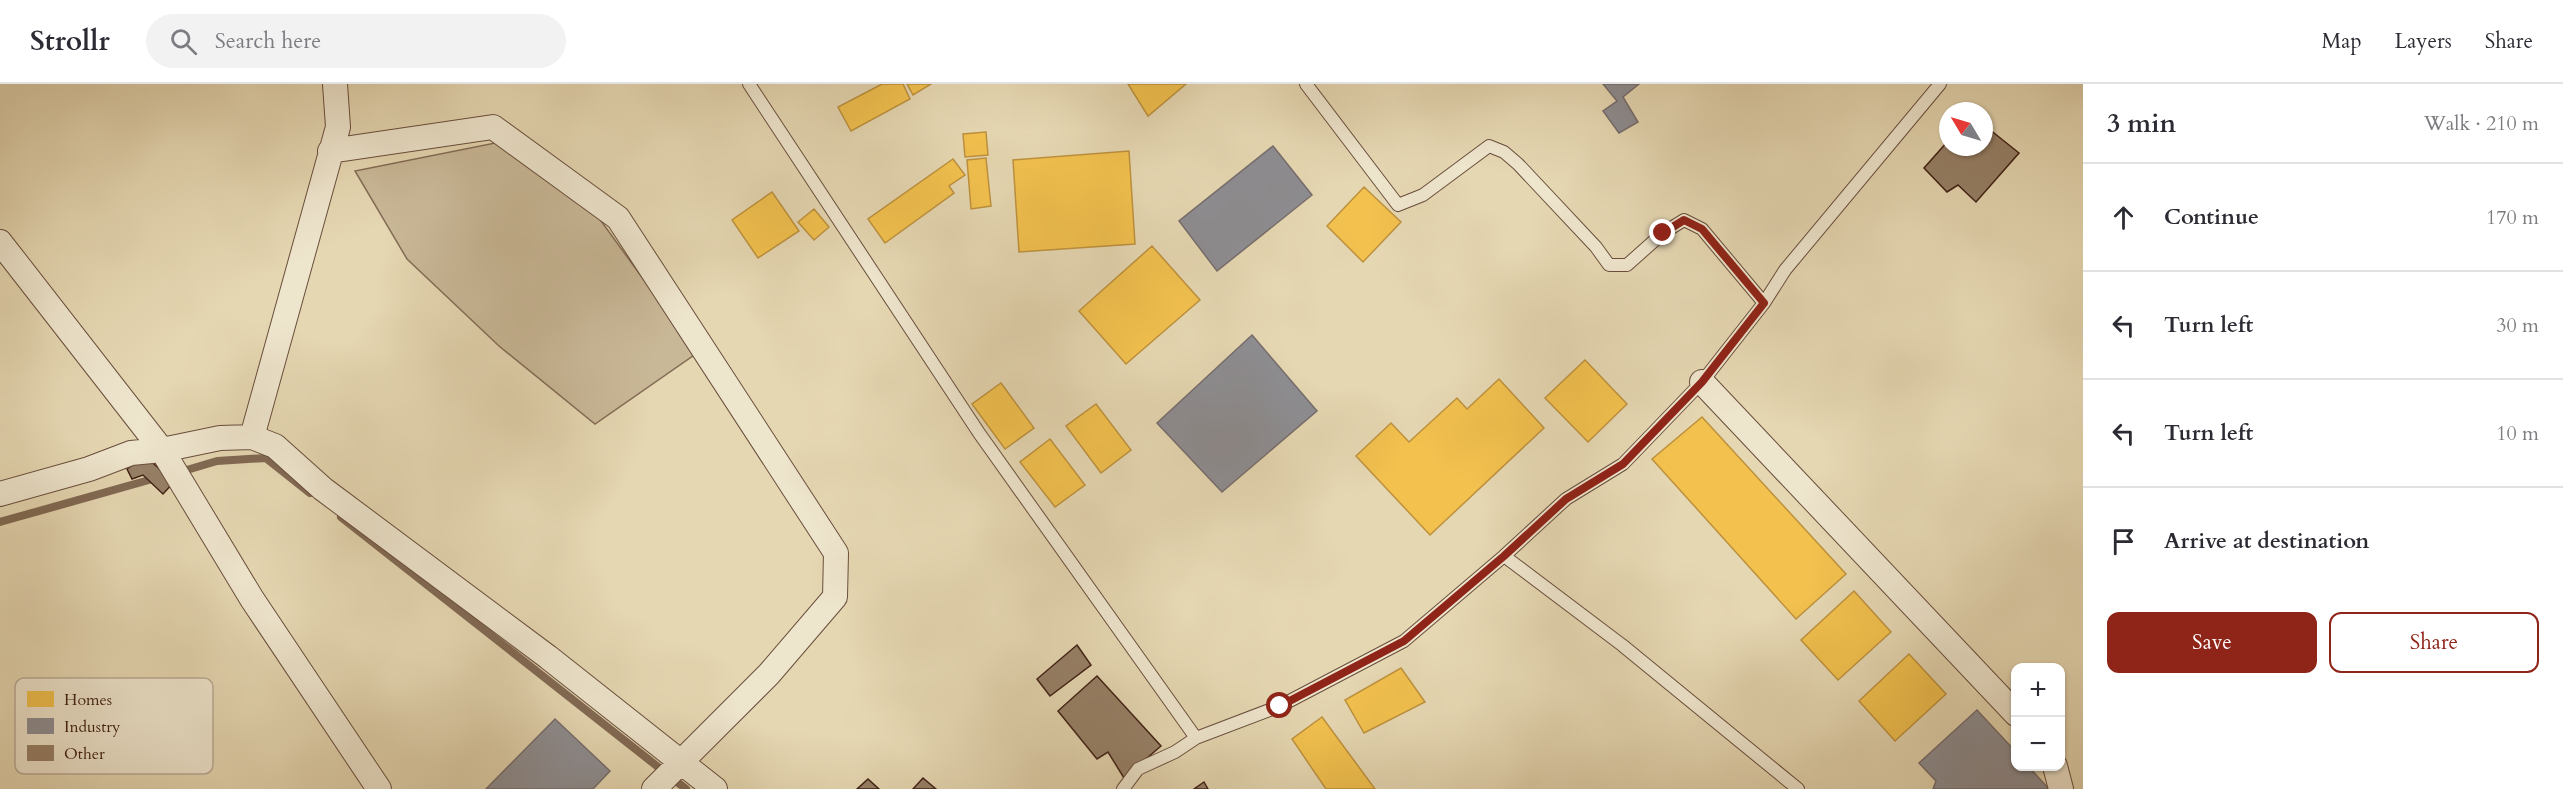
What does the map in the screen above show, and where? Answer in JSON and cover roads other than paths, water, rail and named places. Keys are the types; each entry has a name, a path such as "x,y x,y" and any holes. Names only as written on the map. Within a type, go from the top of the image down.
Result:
{"street":[{"path":"252,437 338,127 335,84"},
{"path":"330,151 493,127 618,219 836,553 835,597 769,674 668,778"},
{"path":"0,242 162,450 252,599 379,789"},
{"path":"1702,382 2011,709"},
{"path":"0,494 89,469 131,453 162,450 220,438 252,437 275,446 323,489 548,657 668,778 715,789"},
{"path":"2056,771 2061,789"}],"lane":[{"path":"749,84 979,433 1196,738"},
{"path":"1306,84 1398,205 1423,195 1489,146 1504,152 1518,164 1610,265 1627,265 1663,233 1684,220 1702,229 1764,303"},
{"path":"1123,789 1138,770 1175,752 1196,738 1280,706 1404,641 1504,556 1566,499 1623,464 1702,382 1764,303 1785,270 1940,84"},
{"path":"1504,556 1622,645 1798,789"}],"waterway":[{"path":"180,472 217,461 266,458 310,493"},
{"path":"0,522 156,478"},
{"path":"341,517 686,789"}]}
